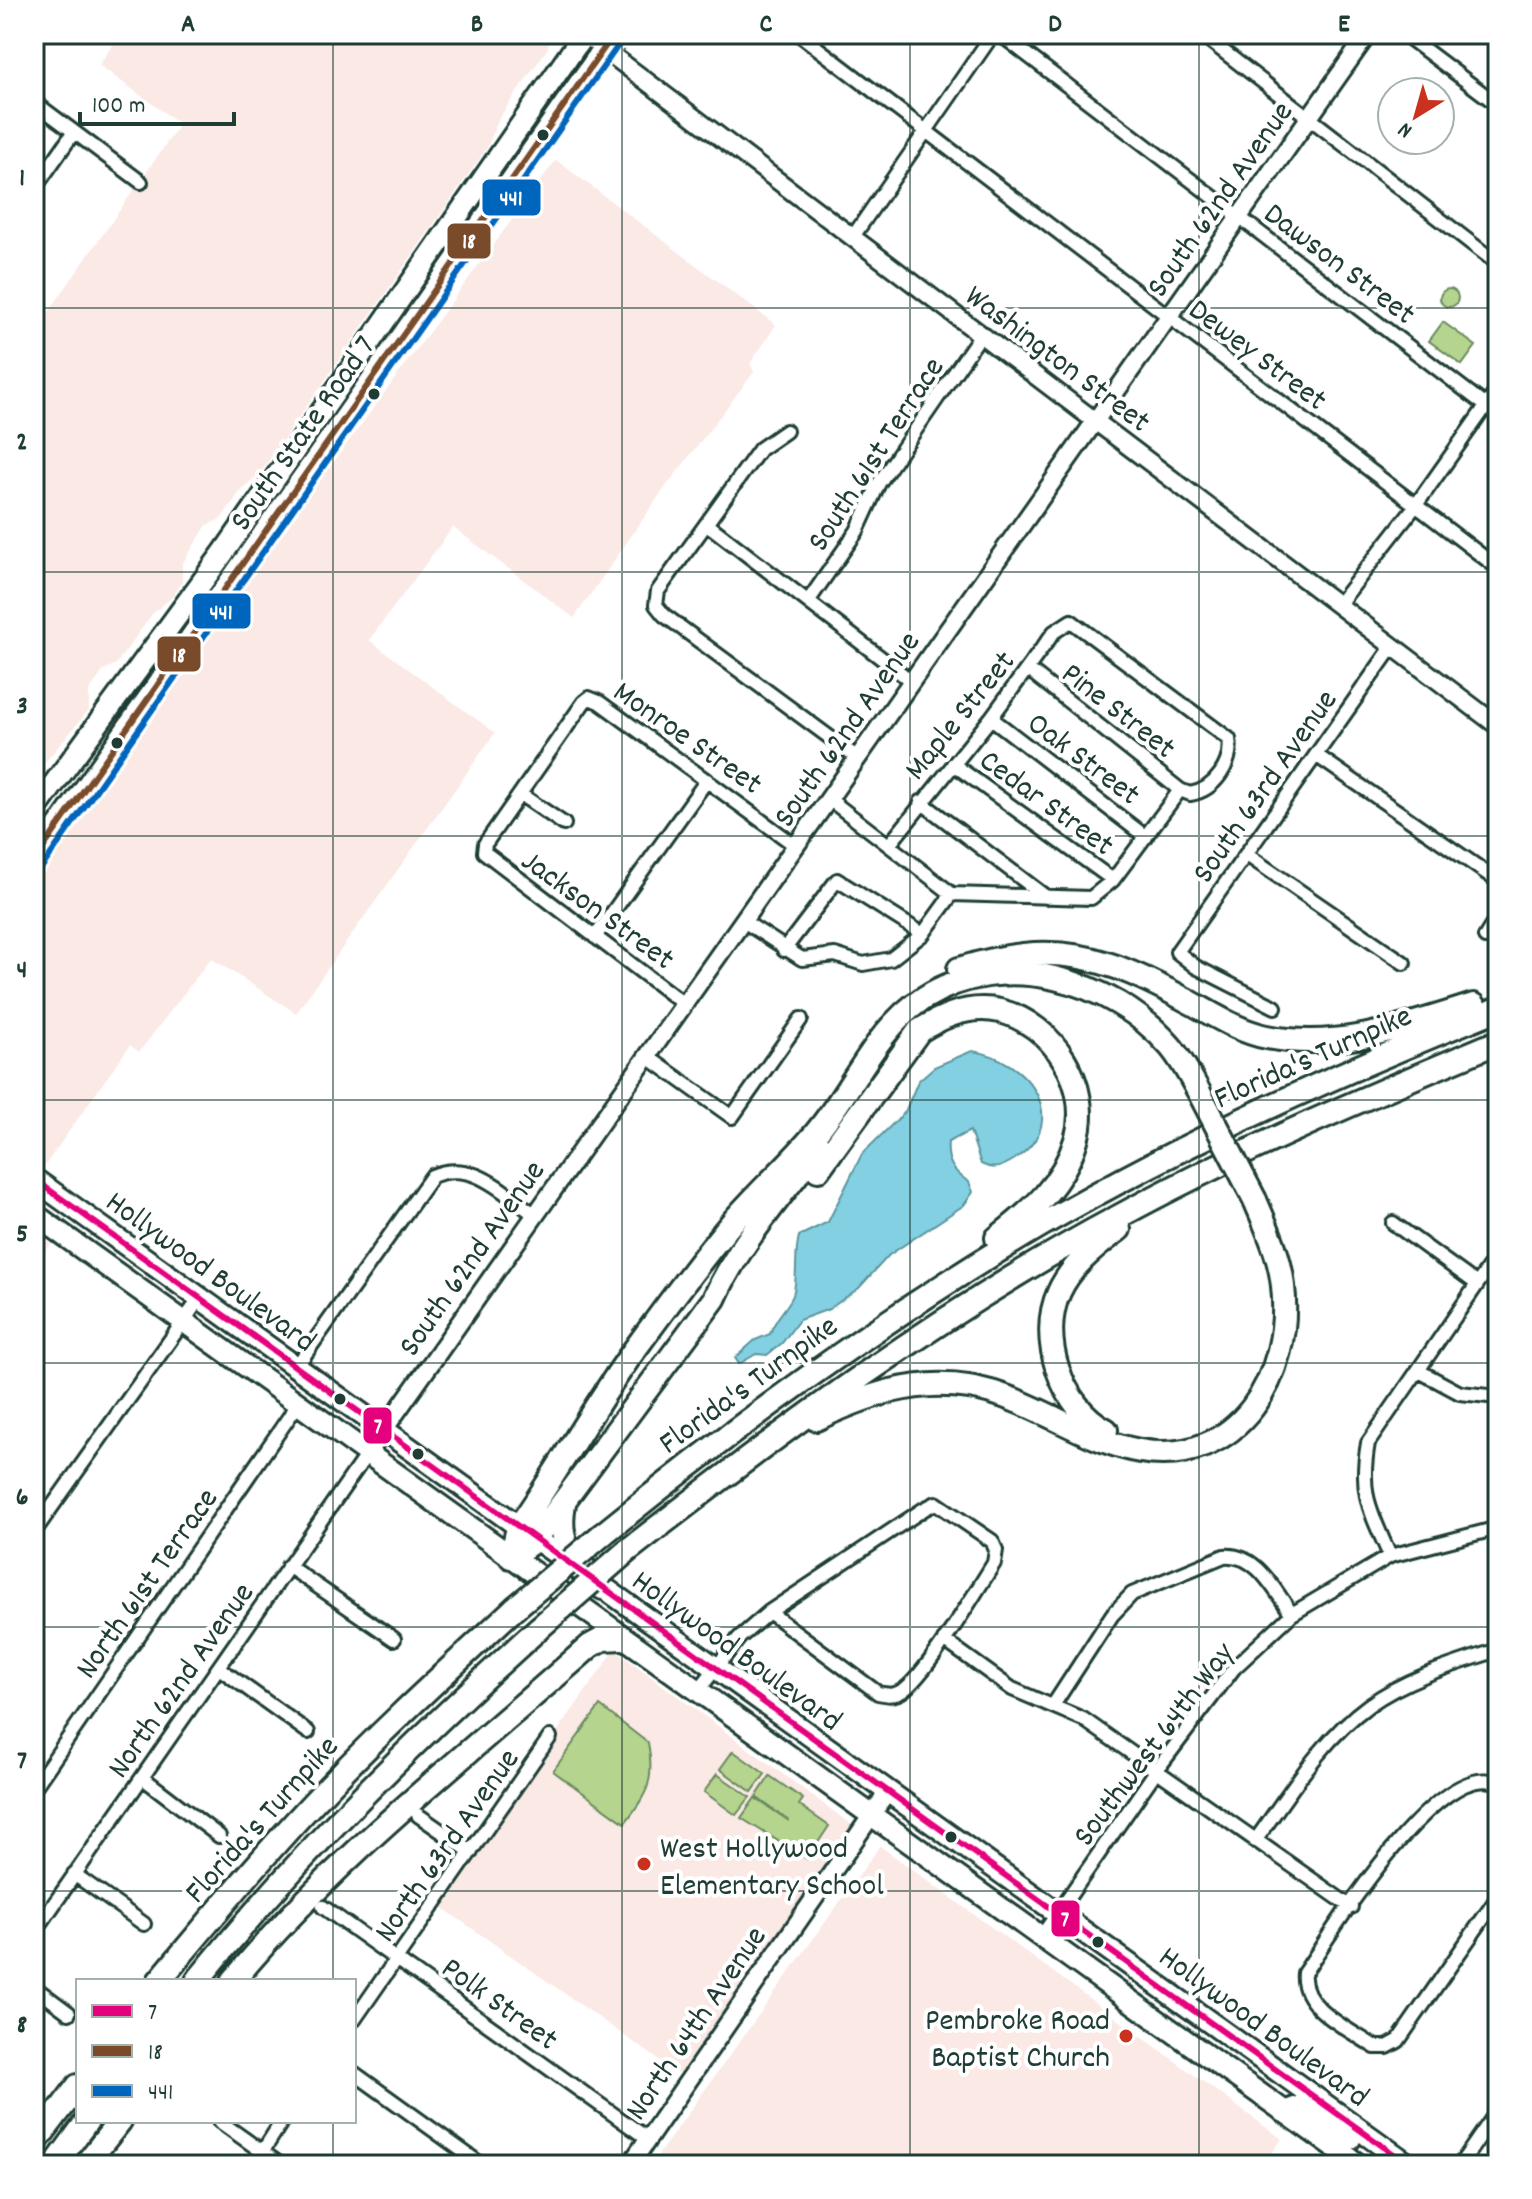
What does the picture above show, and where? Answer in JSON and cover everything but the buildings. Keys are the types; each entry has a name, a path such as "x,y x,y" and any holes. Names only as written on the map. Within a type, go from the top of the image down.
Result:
{"highway":[{"path":"782,1167 806,1126 894,1005 917,986 995,957 1030,953 1068,954 1107,962 1250,1032 1306,1043 1340,1042 1376,1035 1498,996"},
{"path":"511,1557 638,1345 728,1228 815,1134 901,1016 924,998 980,976 1018,973 1058,978 1106,996 1137,1016 1171,1047 1281,1267 1285,1308 1277,1364 1253,1409 1233,1429 1210,1441 1167,1453 1138,1450 1015,1398 968,1387 928,1384 855,1400 768,1441"},
{"path":"714,1299 723,1278 750,1238 909,1025 949,995 978,986 1012,985 1054,990 1098,1004 1136,1027 1155,1045 1194,1094"},
{"name":"Florida's Turnpike","path":"161,1979 229,1896 392,1722 515,1608 603,1534 776,1398 878,1328 1045,1223 1184,1148 1498,1009"},
{"path":"527,1534 564,1498 714,1299 732,1284 919,1031 941,1017 967,1010 998,1010 1022,1019 1061,1055 1075,1078 1080,1108 1078,1136 1069,1161 1034,1209 938,1278 878,1328"},
{"name":"Florida's Turnpike","path":"199,1979 341,1818 418,1740 627,1551 768,1441 971,1302 1174,1187 1322,1115 1498,1042"},
{"path":"1174,1187 1094,1248 1074,1268 1058,1293 1052,1323 1053,1352 1071,1397 1099,1426 1137,1443 1180,1445 1209,1435 1233,1419 1251,1399 1263,1378 1274,1326 1271,1274 1249,1201"},
{"path":"564,1498 560,1530 564,1544 603,1588"},
{"path":"235,1979 294,1912 590,1646 603,1639 622,1638"},
{"path":"34,2144 76,2089"},
{"path":"55,2165 86,2123"},
{"path":"85,2165 118,2123"}],"main road":[{"name":"South State Road 7","path":"34,811 224,552 584,34"},
{"name":"South State Road 7","path":"34,861 609,41"},
{"path":"404,293 410,327"},
{"path":"397,347 404,293"},
{"name":"Hollywood Boulevard","path":"34,1179 1409,2165"},
{"name":"Hollywood Boulevard","path":"34,1214 1359,2165"},
{"path":"1284,2112 1300,2106 1386,2165"}],"street":[{"name":"Washington Street","path":"584,34 609,41 852,238 1095,418 1498,726"},
{"name":"Dewey Street","path":"799,34 1498,568"},
{"path":"852,238 993,34"},
{"name":"Dawson Street","path":"1000,34 1498,415"},
{"path":"1201,34 1498,264"},
{"name":"South 62nd Avenue","path":"367,1454 534,1214 745,922 1095,418 1368,34"},
{"path":"1404,34 1498,105"},
{"path":"34,102 141,182"},
{"path":"34,189 74,132"},
{"name":"South 61st Terrace","path":"809,600 857,531 879,483 982,333"},
{"path":"1338,605 1416,505 1498,389"},
{"path":"786,431 760,449 658,591 656,605 664,615 859,759"},
{"path":"707,524 911,681"},
{"name":"Maple Street","path":"889,845 1029,670 1054,632 1071,621 1229,739 1231,753 1217,778 1198,793 1180,790"},
{"name":"South 63rd Avenue","path":"1275,1007 1196,967 1177,952 1392,647"},
{"name":"Pine Street","path":"1029,670 1180,790"},
{"name":"Monroe Street","path":"520,794 589,698 796,846"},
{"name":"Oak Street","path":"991,718 1146,837"},
{"path":"1316,755 1498,881"},
{"name":"Cedar Street","path":"953,764 1113,880"},
{"path":"595,937 707,780"},
{"path":"829,799 952,894 1091,898 1113,880 1180,790"},
{"path":"520,794 564,824"},
{"name":"Jackson Street","path":"520,794 485,844 484,852 685,1005"},
{"path":"921,802 1046,897"},
{"path":"1247,855 1404,963"},
{"path":"784,950 837,880 923,934"},
{"path":"745,922 802,959 835,955 863,964 891,959 923,934 952,894"},
{"path":"1485,937 1498,916"},
{"path":"648,1057 732,1117 801,1019"},
{"path":"296,1367 432,1176 449,1169 472,1171 534,1214"},
{"path":"1393,1223 1477,1284"},
{"path":"1390,1556 1365,1498 1362,1475 1368,1443 1498,1254"},
{"path":"34,1532 200,1298"},
{"path":"1419,1371 1460,1393 1498,1397"},
{"name":"North 61st Terrace","path":"34,1788 298,1404"},
{"name":"North 62nd Avenue","path":"34,1933 367,1454"},
{"path":"34,1502 47,1512"},
{"path":"698,1691 739,1638 769,1612 936,1503 992,1541 996,1550 994,1563 944,1640 905,1690 893,1696 878,1693 769,1612"},
{"name":"Southwest 64th Way","path":"1041,1937 1156,1771 1234,1668 1292,1614 1390,1556 1498,1528"},
{"path":"1054,1704 1112,1615 1132,1594 1224,1556 1240,1554 1254,1563 1292,1614"},
{"path":"288,1566 394,1639"},
{"path":"944,1640 1012,1689 1054,1704 1083,1719 1351,1907"},
{"path":"1255,1841 1314,1758 1369,1705 1435,1670 1498,1650"},
{"path":"219,1668 308,1732"},
{"name":"North 63rd Avenue","path":"356,2017 550,1737"},
{"path":"143,1778 219,1836"},
{"path":"1492,1780 1443,1796 1412,1825 1304,1973 1302,1988 1309,2000 1375,2047 1387,2047 1398,2041 1498,1897"},
{"name":"North 64th Avenue","path":"630,2165 887,1793"},
{"path":"418,1815 471,1852"},
{"path":"74,1874 144,1924"},
{"name":"Polk Street","path":"323,1907 648,2139"},
{"path":"34,1987 69,2013"},
{"path":"356,2074 482,2165"},
{"path":"1460,2165 1498,2110"},
{"path":"222,2123 281,2165"},
{"path":"254,2165 281,2123"}],"shaded area":[{"path":"120,34 549,34 549,38 548,48 499,118 487,148 260,473 242,489 221,519 207,525 182,564 182,583 172,597 153,613 116,664 104,670 89,691 89,710 34,775 34,333 180,124 99,65"},
{"path":"556,160 776,325 750,364 754,372 661,493 574,618 453,527 369,640 495,733 296,1013 211,958 139,1052 130,1045 38,1175 34,1172 34,869"},
{"path":"34,1231 51,1244 34,1267"},
{"name":"West Hollywood Elementary School","path":"615,1650 852,1825 679,2074 436,1903"},
{"path":"880,1846 1282,2139 1263,2165 651,2165"}],"green space":[{"path":"1449,289 1458,298 1449,307 1440,298"},
{"path":"1443,322 1476,346 1462,365 1429,341"},
{"path":"600,1706 648,1743 651,1768 648,1786 625,1823 553,1771"},
{"path":"733,1751 765,1774 752,1792 720,1769"},
{"path":"717,1774 750,1797 736,1815 704,1792"},
{"path":"770,1776 803,1799 799,1805 829,1826 807,1859 741,1818 755,1798 789,1821 756,1797"}],"water":[{"path":"972,1051 1010,1065 1036,1093 1042,1110 1041,1127 1032,1143 1015,1159 994,1168 981,1164 970,1131 948,1142 952,1165 969,1182 973,1192 964,1205 889,1255 859,1288 829,1309 799,1320 782,1343 767,1355 756,1354 739,1364 735,1358 755,1340 770,1334 793,1295 799,1236 828,1222 862,1154 905,1112 918,1081 934,1067"}],"transit line":[{"name":"18","path":"34,861 614,34"},
{"name":"441","path":"42,867 622,40"},
{"name":"7","path":"34,1179 1409,2165"}],"place":[{"name":"West Hollywood Elementary School","path":"644,1864"},
{"name":"Pembroke Road Baptist Church","path":"1126,2036"}]}
